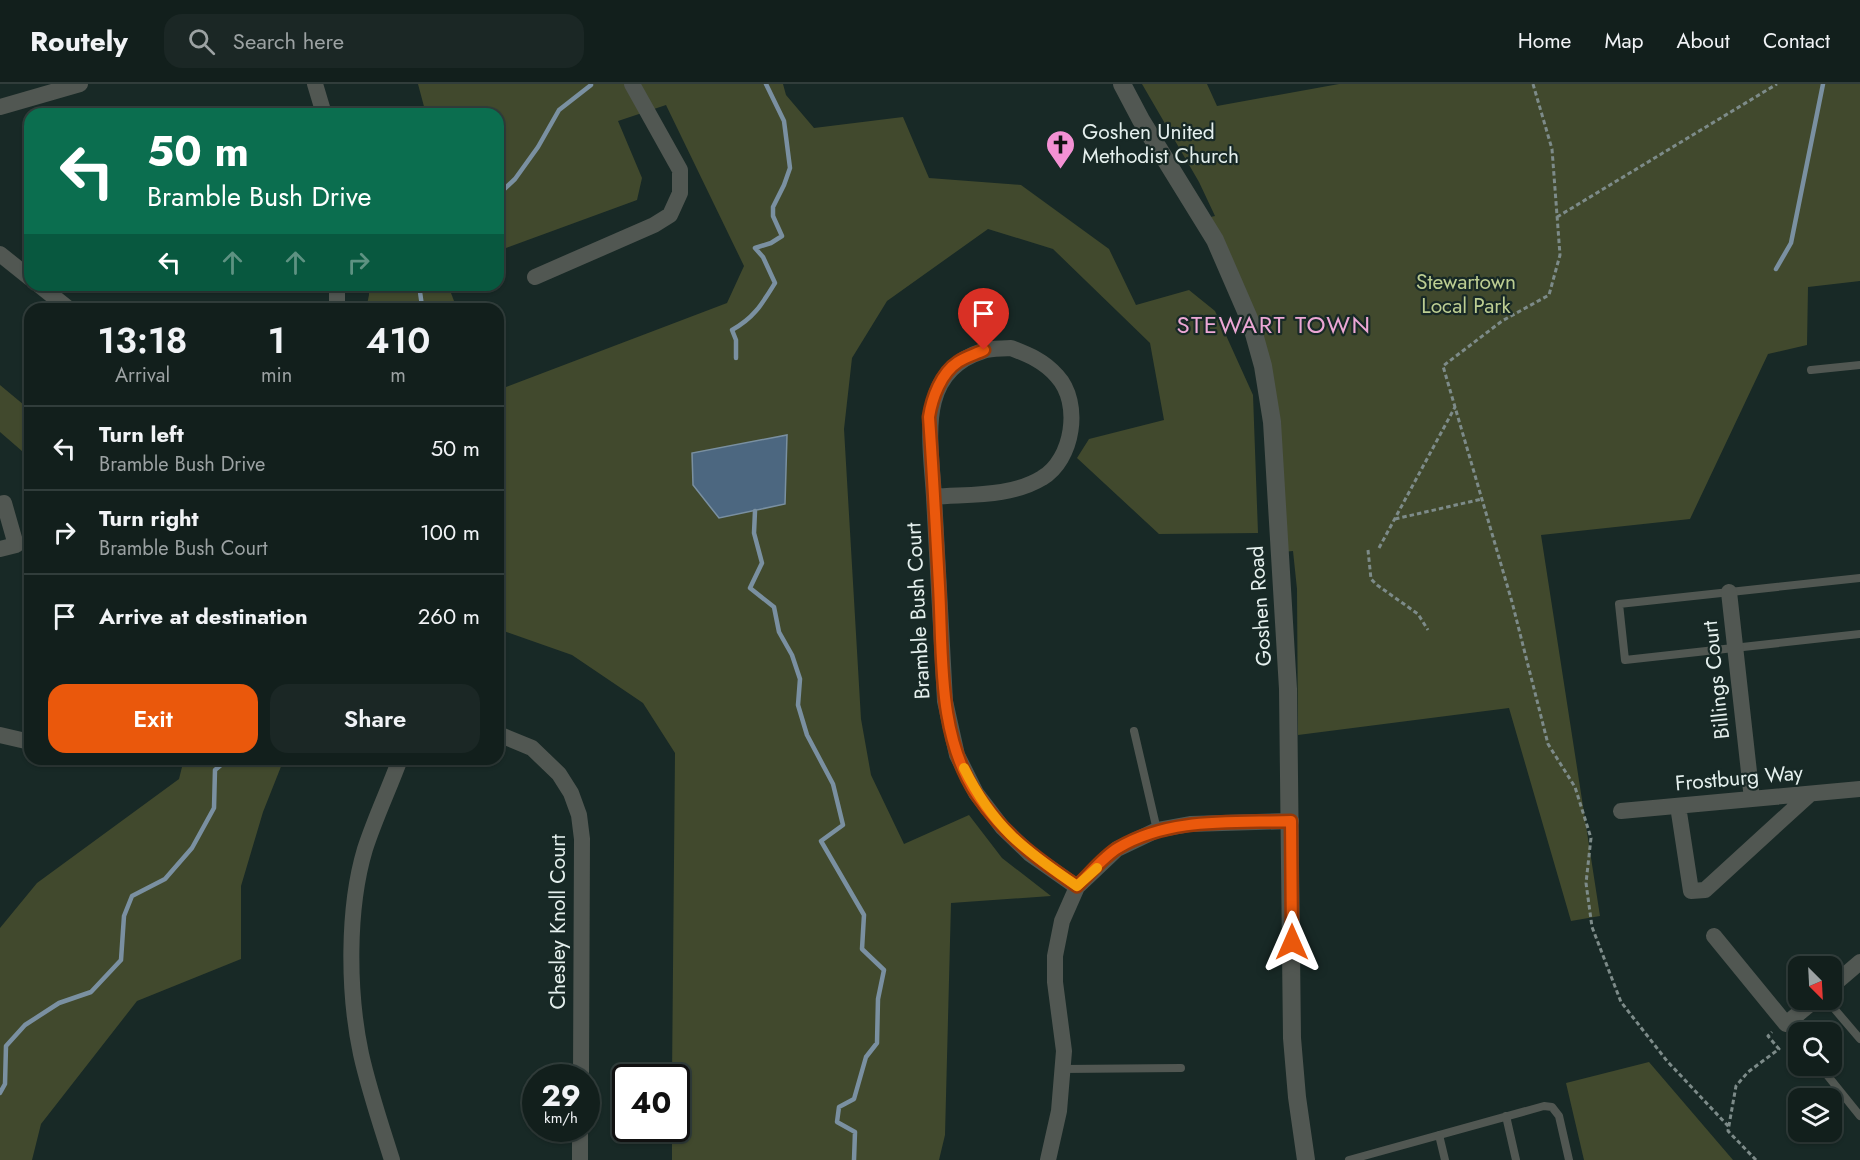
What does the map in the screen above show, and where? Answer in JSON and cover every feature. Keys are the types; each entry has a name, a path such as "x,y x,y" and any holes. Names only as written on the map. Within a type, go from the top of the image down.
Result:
{"street":[{"path":"0,107 80,84"},
{"path":"315,84 322,108"},
{"path":"535,277 654,225 670,215 680,193 680,170 632,84"},
{"name":"Goshen Road","path":"1122,84 1141,120 1215,240 1251,323 1263,366 1272,422 1288,689 1292,1038 1296,1097 1306,1160"},
{"path":"0,255 24,273"},
{"path":"46,291 62,303"},
{"name":"Bramble Bush Court","path":"934,497 1016,490 1043,478 1055,467 1069,444 1072,418 1065,387 1057,375 1035,357 1011,348 984,350 957,362 945,375 932,403 929,417 945,700 957,755 976,793 1002,827 1030,854 1077,886"},
{"path":"0,504 4,503 16,545 0,549"},
{"name":"Billings Court","path":"1729,592 1752,799"},
{"path":"0,735 24,741"},
{"name":"Chesley Knoll Court","path":"504,736 532,748 560,774 571,793 579,815 582,839 581,1064"},
{"path":"392,1160 361,1054 354,1011 352,968 354,908 365,850 398,765"},
{"name":"Frostburg Way","path":"1621,811 1860,789"},
{"path":"1678,806 1691,891 1705,890 1810,794"},
{"path":"1048,1160 1059,1111 1064,1051 1055,982 1055,956 1062,921 1077,886 1117,849 1157,830 1190,824 1291,821"},
{"path":"1714,936 1785,1022 1801,1010"},
{"path":"1842,977 1860,962"},
{"path":"580,1142 580,1160"}],"lane":[{"path":"1811,370 1860,364"},
{"path":"1860,578 1619,604 1625,660 1860,634"},
{"path":"1134,731 1157,830"},
{"path":"1835,1010 1860,1039"},
{"path":"1785,1022 1788,1026"},
{"path":"1062,1069 1181,1068"},
{"path":"1828,1076 1860,1116"},
{"path":"1349,1160 1364,1158 1544,1106 1552,1107 1559,1116 1569,1160"},
{"path":"1506,1116 1516,1160"},
{"path":"1439,1135 1445,1160"}],"path":[{"path":"1533,84 1552,149 1560,255 1549,295 1502,321 1443,366 1512,602 1548,744 1575,787 1591,838 1586,883 1592,927 1621,1002 1667,1062 1729,1127"},
{"path":"1557,217 1777,84"},
{"path":"1379,548 1455,406"},
{"path":"1395,519 1482,499"},
{"path":"1368,550 1371,579 1418,614 1428,630"},
{"path":"1756,1160 1728,1131 1736,1086 1748,1072 1779,1049 1768,1036 1785,1022"}],"green space":[{"path":"418,84 783,84 786,95 814,128 903,117 929,178 1021,185 1109,249 1136,305 1189,290 1215,311 1253,395 1258,533 1159,534 1077,458 1089,439 1164,420 1150,343 1053,249 988,229 887,301 852,358 844,429 861,719 871,775 904,844 969,815 1002,858 1051,896 951,903 945,1135 939,1160 672,1160 672,1142 690,1142 690,1064 672,1064 675,753 643,703 572,655 504,631 504,388 727,303 744,266 666,105 618,121 642,178 637,200 504,249 504,108 424,108"},
{"name":"Stewartown Local Park","path":"1142,84 1207,84 1217,106 1339,84 1860,84 1860,281 1808,287 1807,345 1768,354 1690,519 1541,535 1600,916 1571,921 1509,708 1298,735 1297,589 1293,551 1282,552 1268,384 1206,218 1215,216 1199,182"},
{"path":"369,291 450,291 455,303 367,303"},
{"path":"0,385 24,405 24,453 0,432"},
{"path":"182,765 282,765 263,812 241,886 241,959 137,1001 41,1124 32,1160 0,1160 0,928 37,883 179,779"},
{"path":"1649,1062 1733,1160 1584,1160 1566,1083"}],"water":[{"path":"787,435 785,504 719,518 693,485 692,453"}],"waterway":[{"path":"736,358 736,340 732,330 752,315 775,283 763,257 755,248 771,243 782,236 773,216 773,207 790,168 784,121 766,84"},
{"path":"1776,269 1791,243 1823,84"},
{"path":"504,189 515,179 538,147 559,110 591,85"},
{"path":"420,291 422,303"},
{"path":"755,511 754,533 762,563 750,588 774,607 779,632 792,655 800,679 798,705 807,735 833,784 843,825 821,841 864,915 862,949 884,970 878,999 877,1043 866,1057 854,1099 839,1107 837,1122 855,1132 854,1160"},
{"path":"0,1093 5,1084 6,1046 25,1025 59,1003 91,992 121,960 124,916 132,896 165,879 192,848 214,808 215,770 221,765"}],"slow traffic":[{"path":"964,768 976,793 1002,827 1030,854 1077,886 1097,868"}],"place":[{"name":"Goshen United Methodist Church","path":"1061,170"}],"district":[{"name":"STEWART TOWN","path":"1274,325"}],"route":[{"path":"984,350 957,362 945,375 932,403 929,417 945,700 957,755 976,793 1002,827 1030,854 1077,886 1117,849 1157,830 1190,824 1291,821 1292,942"}]}
